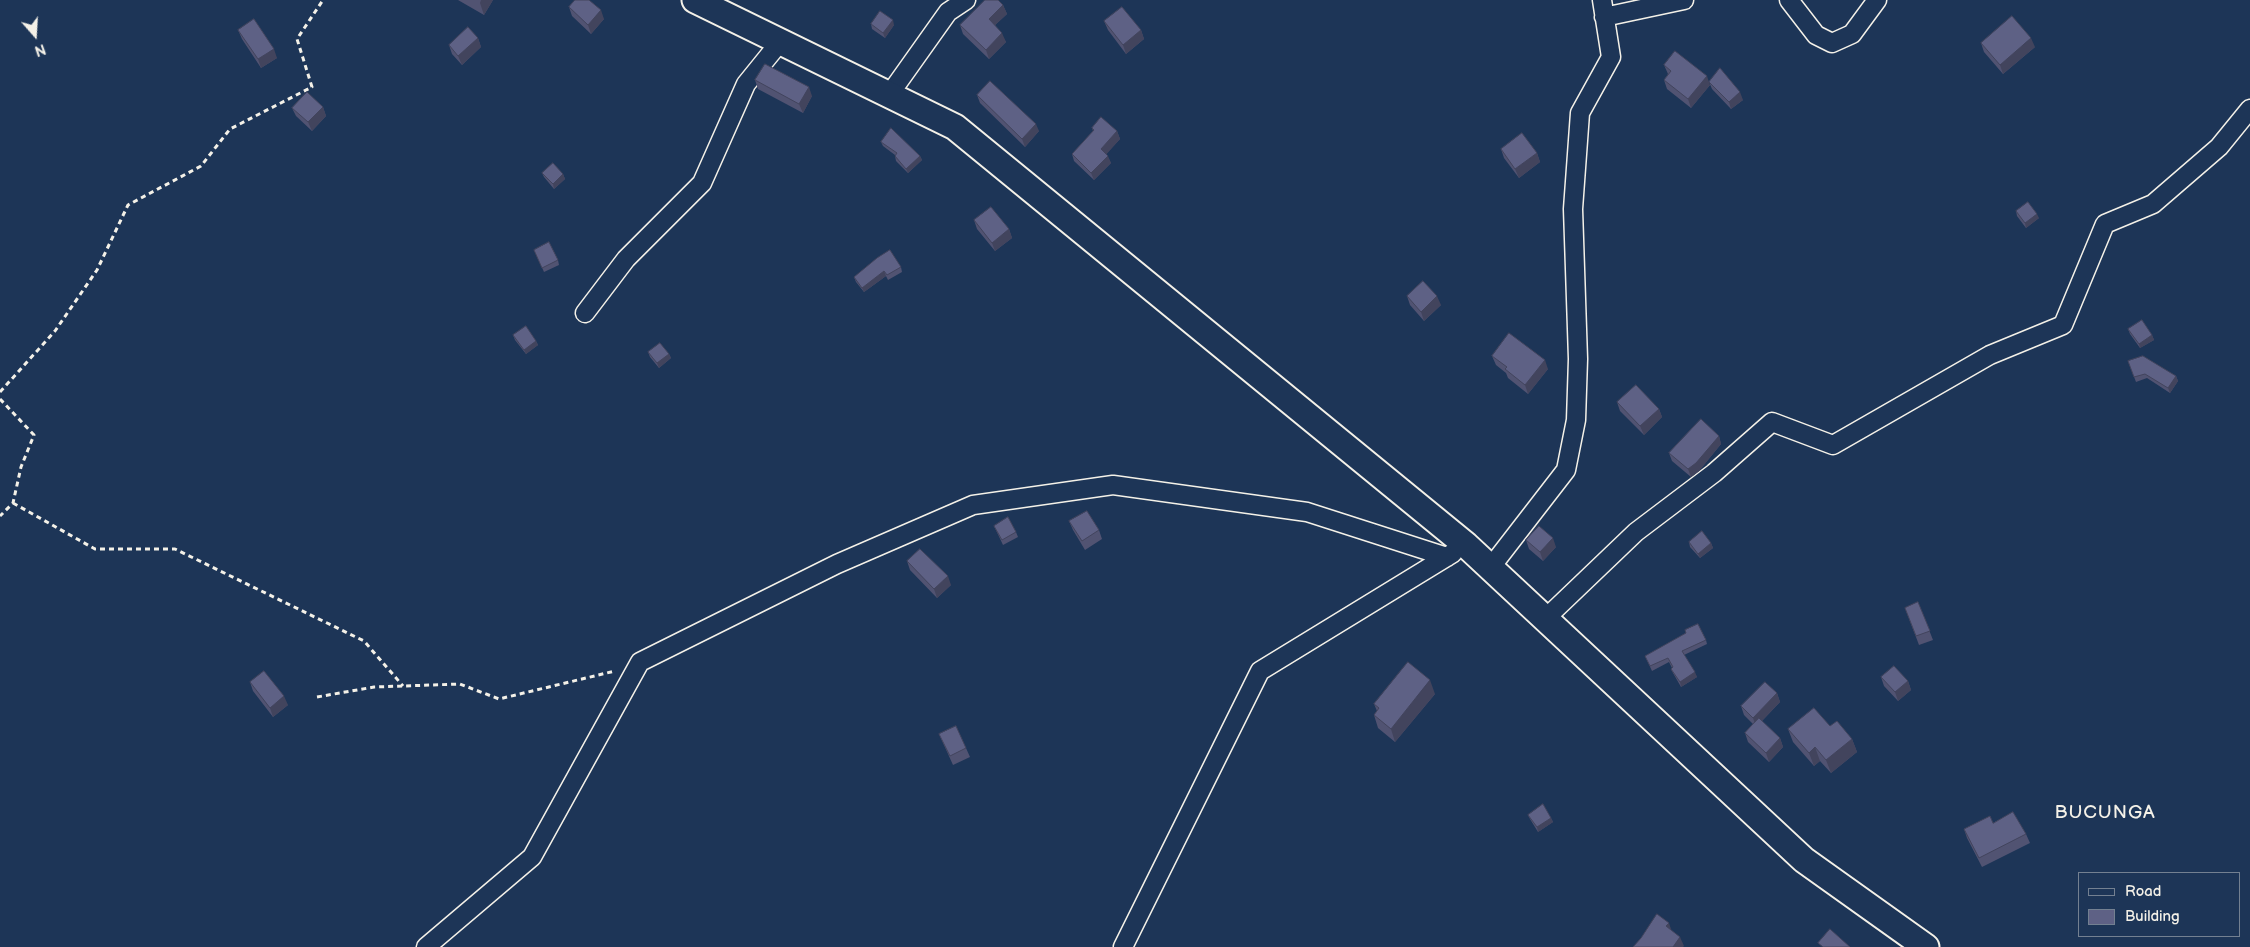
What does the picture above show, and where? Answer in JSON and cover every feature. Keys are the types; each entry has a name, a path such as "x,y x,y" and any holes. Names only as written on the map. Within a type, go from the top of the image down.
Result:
{"street":[{"path":"695,0 955,127 1456,551"},
{"path":"889,95 948,12 966,0"},
{"path":"1491,567 1566,470 1576,420 1578,360 1573,209 1580,113 1611,56 1603,9 1684,0"},
{"path":"1789,0 1816,35 1832,43 1852,34 1877,0"},
{"path":"585,313 626,259 702,183 746,84 780,42"},
{"path":"1545,619 1636,532 1714,473 1772,422 1833,445 1990,355 2063,325 2105,224 2153,204 2219,147 2250,109"},
{"path":"426,947 532,857 640,662 836,564 973,504 1113,484 1307,512 1456,551 1491,567 1804,860 1926,947"},
{"path":"1123,947 1260,671 1456,551"}],"path":[{"path":"0,392 55,331 92,278 128,204 201,166 230,129 312,87 297,39 323,0"},
{"path":"0,399 34,435 21,467 13,503 0,516"},
{"path":"13,503 95,549 175,548 364,641 403,686"},
{"path":"317,697 374,687 460,684 499,699 638,666"}],"building":[{"path":"575,0 589,0 601,10 588,25 569,7"},
{"path":"985,0 998,0 1003,5 989,19 1002,33 986,50 960,25"},
{"path":"1122,7 1141,30 1123,45 1104,21"},
{"path":"880,11 893,20 883,33 871,24"},
{"path":"2012,16 2031,38 2000,65 1981,43"},
{"path":"254,19 274,49 258,59 238,30"},
{"path":"468,27 478,38 458,56 449,45"},
{"path":"1675,51 1707,76 1688,99 1664,80 1671,71 1664,65"},
{"path":"765,64 809,87 799,104 755,80"},
{"path":"1720,68 1740,92 1729,102 1709,82"},
{"path":"990,81 1036,124 1022,139 977,95"},
{"path":"307,92 323,107 308,122 292,108"},
{"path":"1101,117 1117,131 1101,149 1108,156 1091,173 1072,154 1094,130 1092,128"},
{"path":"891,128 920,156 906,169 895,156 897,153 881,142"},
{"path":"1522,133 1537,153 1515,169 1501,149"},
{"path":"553,163 563,174 553,184 542,173"},
{"path":"2028,202 2037,214 2025,223 2016,211"},
{"path":"991,207 1009,229 992,243 974,220"},
{"path":"549,242 558,260 542,268 534,250"},
{"path":"890,250 901,267 887,275 884,271 862,288 854,277"},
{"path":"1423,281 1437,296 1421,312 1407,296"},
{"path":"2142,320 2152,335 2139,344 2128,329"},
{"path":"526,326 536,341 524,350 513,335"},
{"path":"1509,333 1545,360 1525,385 1505,369 1507,367 1492,356"},
{"path":"660,343 669,354 657,363 648,352"},
{"path":"2143,356 2176,376 2168,388 2145,374 2134,377 2128,361"},
{"path":"1636,385 1659,409 1640,426 1617,402"},
{"path":"1701,419 1719,436 1696,463 1688,469 1669,453"},
{"path":"1087,511 1099,530 1082,541 1069,521"},
{"path":"1008,517 1016,532 1002,540 994,526"},
{"path":"1539,526 1553,538 1540,552 1526,540"},
{"path":"1702,531 1711,543 1698,554 1689,542"},
{"path":"920,549 948,576 934,589 907,561"},
{"path":"1918,602 1930,631 1916,636 1905,608"},
{"path":"1698,624 1706,640 1682,651 1695,672 1680,682 1671,669 1673,667 1668,658 1650,666 1645,656 1686,633 1685,630"},
{"path":"1408,662 1430,680 1391,729 1374,715 1379,708 1374,704"},
{"path":"1894,666 1908,681 1895,692 1881,677"},
{"path":"264,671 284,696 270,708 250,682"},
{"path":"1765,682 1777,693 1753,718 1741,706"},
{"path":"1814,708 1830,726 1837,721 1852,739 1826,760 1815,747 1809,753 1788,729"},
{"path":"1759,718 1780,738 1766,753 1745,733"},
{"path":"956,726 966,748 950,756 939,734"},
{"path":"1543,804 1551,818 1537,827 1528,815"},
{"path":"2013,812 2026,834 1979,858 1964,829 1990,816 1993,823"},
{"path":"1657,914 1669,923 1666,926 1680,937 1673,947 1633,947 1641,938"},
{"path":"1830,929 1850,947 1823,947 1818,943"}],"district":[{"name":"BUCUNGA","path":"2105,813"}]}
